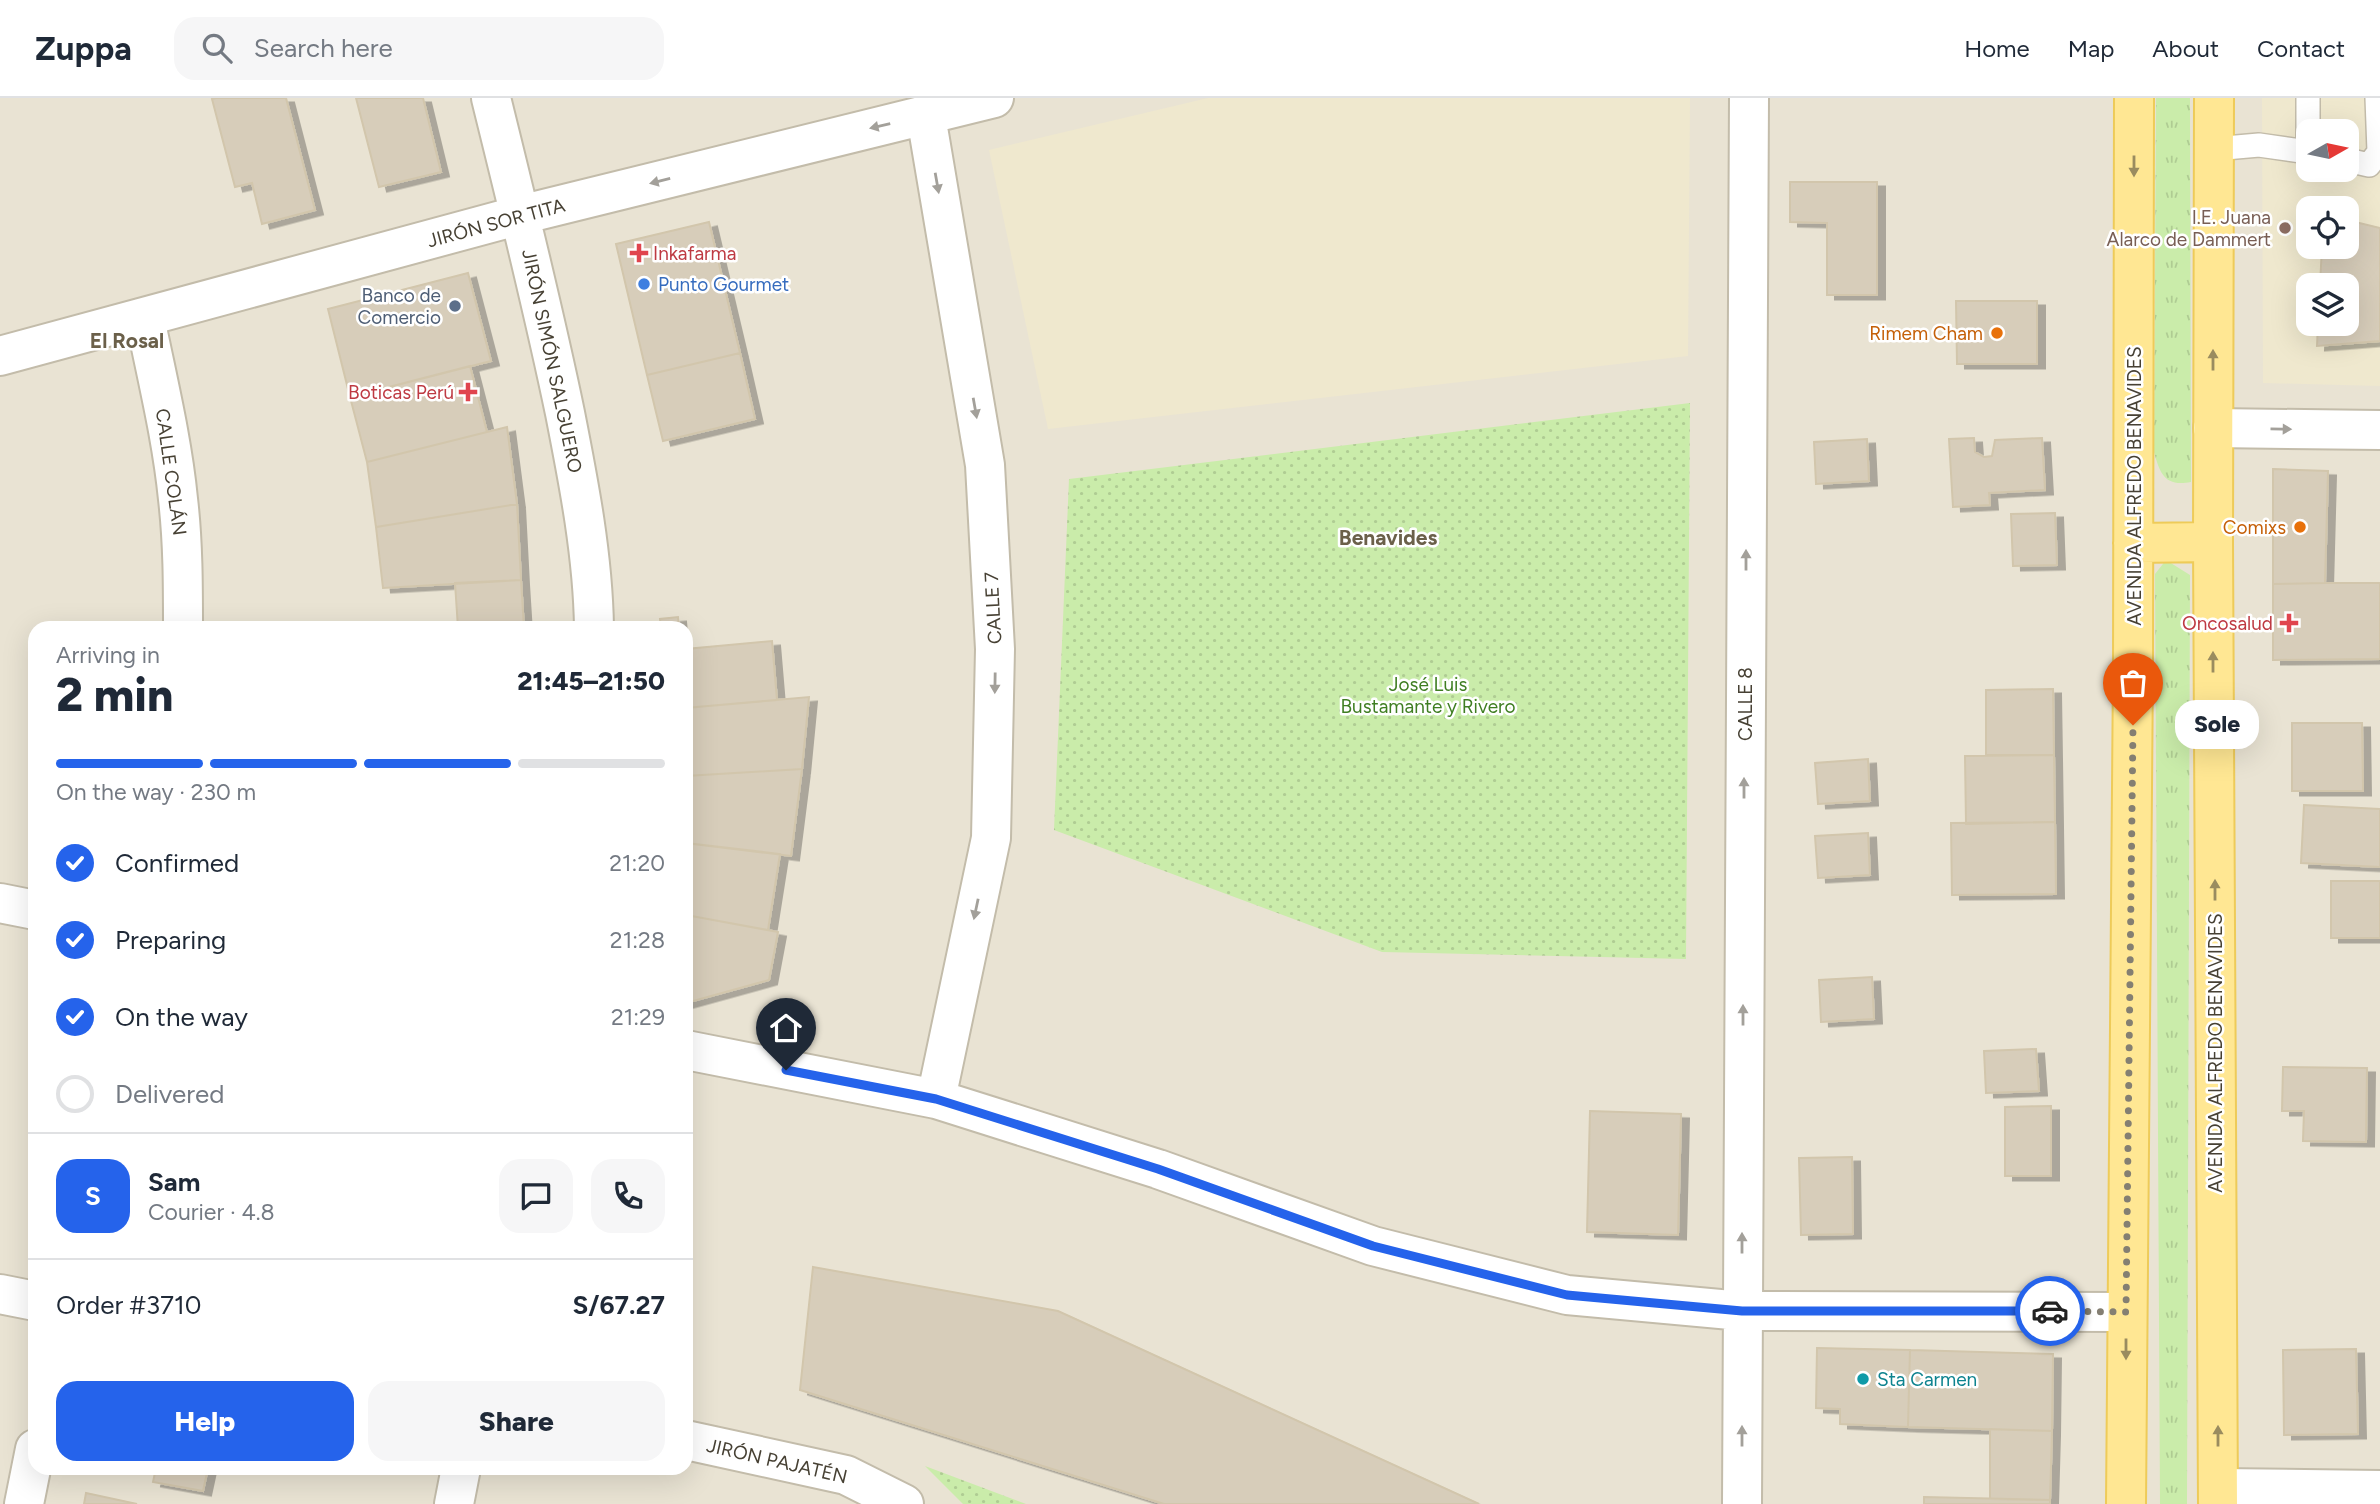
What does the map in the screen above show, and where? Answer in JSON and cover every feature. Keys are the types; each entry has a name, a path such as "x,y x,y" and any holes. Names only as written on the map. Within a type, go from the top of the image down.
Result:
{"main road":[{"name":"AVENIDA ALFREDO BENAVIDES","path":"2126,1504 2134,98"},
{"name":"AVENIDA ALFREDO BENAVIDES","path":"2214,98 2213,542 2218,1496"},
{"path":"2133,543 2213,542"}],"street":[{"name":"JIRÓN SIMÓN SALGUERO","path":"491,98 550,340 576,468 587,540 593,621"},
{"name":"JIRÓN SOR TITA","path":"0,356 520,215 994,98"},
{"name":"CALLE 8","path":"1742,1504 1749,98"},
{"name":"CALLE 7","path":"926,116 985,465 995,649 991,838 936,1099"},
{"name":"CALLE COLÁN","path":"145,318 169,437 178,498 183,621"},
{"path":"2213,428 2380,429"},
{"path":"0,903 28,909"},
{"path":"693,1051 936,1099 1158,1169 1373,1246 1567,1295 1742,1311 2126,1312"},
{"path":"0,1294 28,1300"},
{"name":"JIRÓN PAJATÉN","path":"693,1442 846,1475 904,1504"},
{"path":"24,1504 30,1475"},
{"path":"454,1504 460,1475"},
{"path":"2218,1496 2380,1490"}],"lane":[{"path":"2308,98 2308,119"},
{"path":"2359,163 2369,165 2379,152 2377,98"},
{"path":"2214,149 2259,145 2296,150"}],"shaded area":[{"path":"0,98 2380,98 2380,1504 0,1504"},
{"path":"1208,98 1690,98 1688,356 1048,429 989,150"},
{"name":"I.E. Juana Alarco de Dammert","path":"2262,98 2380,98 2380,386 2263,383"}],"green space":[{"path":"2156,98 2190,98 2191,482 2182,483 2169,481 2165,477 2154,452"},
{"name":"José Luis Bustamante y Rivero","path":"1690,403 1686,959 1382,952 1054,830 1069,479"},
{"path":"2166,560 2190,575 2187,1504 2160,1504 2155,574"},
{"path":"925,1466 1026,1504 963,1504"}],"building":[{"path":"286,98 315,210 262,224 252,183 235,187 212,99"},
{"path":"356,98 423,98 441,172 379,187"},
{"path":"1790,182 1877,182 1877,295 1827,295 1827,223 1790,222"},
{"path":"709,222 740,353 647,375 616,244"},
{"path":"2359,223 2380,228 2380,341 2317,346 2317,336 2359,336 2359,273 2321,273 2321,259 2359,259"},
{"path":"468,273 491,361 350,397 328,309"},
{"name":"Rimem Cham","path":"1956,301 2037,301 2037,364 1957,364"},
{"path":"740,353 755,419 663,441 647,375"},
{"path":"470,366 487,432 367,462 350,397"},
{"path":"507,427 517,504 376,527 367,462"},
{"path":"1974,438 1975,452 1984,457 1992,456 1995,440 2042,438 2045,490 1989,493 1990,505 1953,507 1949,439"},
{"path":"1867,439 1869,481 1816,484 1814,442"},
{"name":"Comixs","path":"2273,469 2328,471 2325,583 2273,584"},
{"path":"517,504 521,580 383,588 376,527"},
{"path":"2055,513 2057,565 2013,566 2011,514"},
{"path":"521,580 524,621 458,621 455,583"},
{"path":"2380,583 2380,659 2273,660 2273,584"},
{"path":"678,617 678,621 660,621"},
{"path":"772,641 777,700 693,707 693,648"},
{"path":"2053,689 2054,755 1986,755 1986,690"},
{"path":"809,697 802,769 693,776 693,707"},
{"path":"2292,723 2362,723 2363,791 2292,791"},
{"path":"2054,755 2055,822 1966,824 1965,756"},
{"path":"1868,759 1870,801 1818,804 1815,763"},
{"path":"802,769 791,856 693,844 693,776"},
{"path":"2304,805 2380,809 2380,867 2301,863"},
{"path":"2055,822 2056,894 1952,895 1951,823"},
{"path":"1868,833 1870,875 1818,878 1815,836"},
{"path":"693,844 780,854 768,930 693,916"},
{"path":"2331,881 2380,881 2380,938 2331,938"},
{"path":"693,916 778,932 769,980 693,1001"},
{"path":"1872,977 1874,1019 1821,1022 1819,980"},
{"path":"2036,1049 2039,1091 1986,1093 1984,1051"},
{"path":"2283,1067 2367,1068 2366,1142 2303,1141 2304,1111 2282,1111"},
{"path":"2051,1106 2051,1176 2005,1176 2005,1107"},
{"path":"1590,1111 1681,1114 1678,1235 1587,1232"},
{"path":"1852,1157 1853,1234 1801,1235 1799,1158"},
{"path":"813,1267 1058,1311 1479,1504 1164,1504 800,1390"},
{"name":"Sta Carmen","path":"1817,1348 1910,1350 1908,1427 1840,1424 1840,1409 1816,1408"},
{"path":"2356,1349 2358,1434 2284,1435 2283,1350"},
{"path":"1910,1350 2053,1354 2052,1431 1908,1427"},
{"path":"1990,1429 2052,1431 2050,1500 1990,1499"},
{"path":"154,1475 206,1475 203,1491 153,1482"},
{"path":"86,1493 137,1504 84,1504"},
{"path":"1924,1497 2050,1500 2050,1504 1924,1504"}],"way so far":[{"path":"2050,1311 2126,1312 2133,725"}],"place":[{"name":"I.E. Juana Alarco de Dammert","path":"2285,228"},
{"name":"Inkafarma","path":"639,253"},
{"name":"Punto Gourmet","path":"644,284"},
{"name":"Banco de Comercio","path":"455,306"},
{"name":"Rimem Cham","path":"1997,333"},
{"name":"Boticas Perú","path":"468,392"},
{"name":"Comixs","path":"2300,527"},
{"name":"Oncosalud","path":"2289,623"},
{"name":"Sole","path":"2133,725"},
{"name":"Sta Carmen","path":"1863,1379"}],"district":[{"name":"El Rosal","path":"127,340"},
{"name":"Benavides","path":"1388,537"}],"route":[{"path":"786,1070 936,1099 1158,1169 1373,1246 1567,1295 1742,1311 2050,1311"}]}
